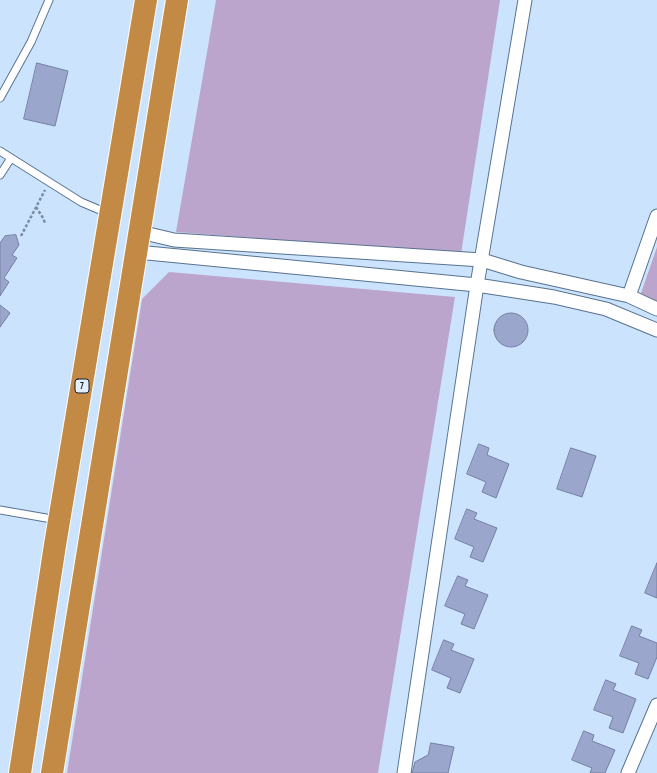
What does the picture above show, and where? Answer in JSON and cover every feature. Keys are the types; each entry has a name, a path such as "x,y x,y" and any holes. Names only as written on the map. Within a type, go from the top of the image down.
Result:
{"highway":[{"name":"7","path":"20,773 146,0"},
{"path":"52,773 177,0"},
{"path":"111,214 140,233"}],"street":[{"path":"404,773 477,285 525,0"},
{"path":"629,296 657,216"},
{"path":"140,233 174,240 482,260 522,272 629,296 657,309"},
{"path":"140,233 554,297 606,309 657,330"},
{"path":"628,773 657,704"}],"lane":[{"path":"0,98 31,42 49,0"},
{"path":"0,151 81,202 111,214"},
{"path":"0,175 11,158"},
{"path":"0,510 52,519 60,525"}],"path":[{"path":"21,236 50,183"},
{"path":"36,207 44,218 45,223"}],"shaded area":[{"path":"216,0 500,0 461,254 176,232"},
{"path":"657,247 657,302 640,296"},
{"path":"169,272 455,297 378,773 67,773 142,299"}],"building":[{"path":"37,63 68,71 55,126 24,119"},
{"path":"16,235 19,245 12,255 17,258 4,278 9,282 0,296 0,243 5,236"},
{"path":"0,305 10,313 0,327"},
{"path":"508,313 514,313 518,314 525,320 528,330 527,337 521,344 514,347 508,347 504,346 497,340 494,333 494,327 495,323 501,316"},
{"path":"479,444 489,448 487,455 509,464 496,498 482,492 486,482 467,474"},
{"path":"571,448 596,456 582,497 557,489"},
{"path":"467,509 477,513 474,519 497,528 483,562 470,557 474,547 455,539"},
{"path":"657,563 657,598 645,593"},
{"path":"458,576 468,580 465,586 488,595 474,629 461,624 465,614 445,606"},
{"path":"632,626 642,630 639,636 657,643 657,657 648,679 635,674 639,663 620,656"},
{"path":"444,640 454,644 451,650 474,659 460,693 447,688 451,678 432,670"},
{"path":"606,680 616,684 613,690 636,699 623,733 609,728 613,717 594,710"},
{"path":"584,731 594,735 592,741 615,750 605,773 590,773 592,768 572,760"},
{"path":"431,743 454,747 448,773 412,773 415,762 428,755"}]}
